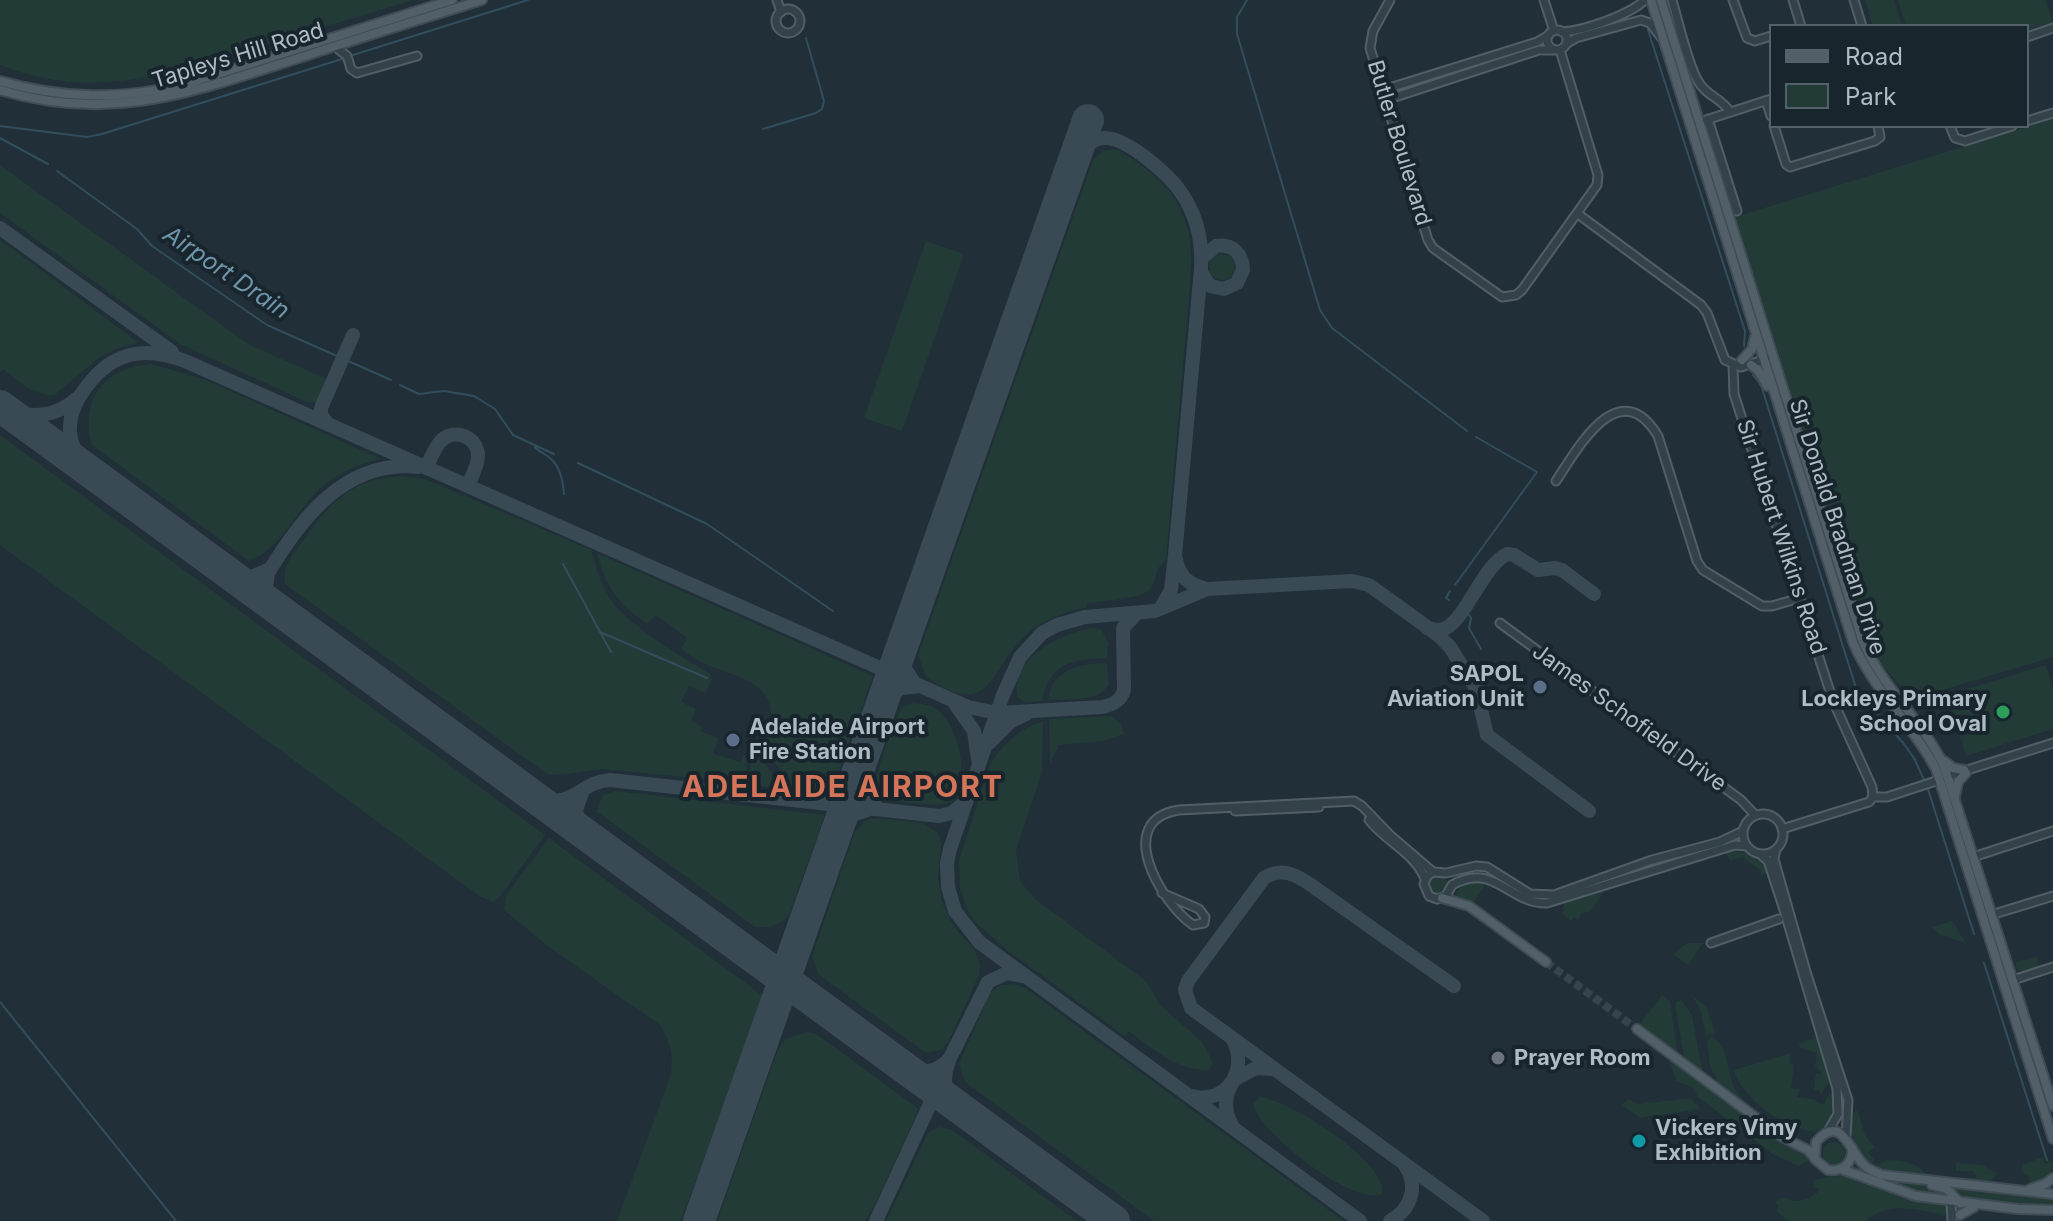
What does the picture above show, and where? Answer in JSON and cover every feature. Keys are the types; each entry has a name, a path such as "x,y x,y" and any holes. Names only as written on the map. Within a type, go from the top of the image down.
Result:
{"main road":[{"name":"Tapleys Hill Road","path":"0,90 36,100 96,106 152,101 216,85 334,46 343,39 452,0"},
{"name":"Tapleys Hill Road","path":"0,81 64,95 134,94 186,84 482,0"},
{"name":"Sir Donald Bradman Drive","path":"1651,0 1755,332 1862,639 1878,674 1913,716 1939,755 1935,781"},
{"name":"Sir Donald Bradman Drive","path":"1661,0 1704,121 1782,418 1858,655 1877,689 1919,737 1936,769 1935,781"},
{"path":"1688,112 1704,121 1693,132"},
{"path":"1755,332 1752,349 1742,363 1766,381 1774,409 1782,418"},
{"path":"1939,755 1950,767 1965,771 1957,783 1955,800"},
{"name":"Sir Donald Bradman Drive","path":"1935,781 1955,800 2053,1106"},
{"path":"1935,781 1944,797 2053,1139"},
{"path":"1442,898 1469,906 1546,962"},
{"path":"2013,980 2010,986 2020,1032"},
{"path":"1637,1029 1782,1137 1808,1150 1828,1170 1841,1169 1909,1194 2053,1213"},
{"path":"1816,1159 1816,1142 1833,1132 1846,1137 1862,1163 1870,1169 1941,1186 1953,1193 1955,1202"},
{"path":"1841,1169 1849,1162 1852,1147"},
{"path":"1901,1178 2053,1194"},
{"path":"2025,1190 2053,1178"},
{"path":"1960,1218 1971,1207 1987,1205"}],"street":[{"path":"777,0 781,12"},
{"path":"786,0 799,22 797,29 790,33 783,32 777,27 776,20 781,12 790,10"},
{"name":"Butler Boulevard","path":"1390,0 1370,40 1370,48 1428,240 1433,248 1495,294 1508,297 1522,290 1595,191 1598,175 1560,48"},
{"path":"1544,0 1555,32 1567,38 1560,48"},
{"path":"1383,90 1537,42 1555,32 1618,16 1645,0"},
{"path":"1672,0 1697,81 1708,94 1724,102 1730,112"},
{"path":"1733,0 1747,38 1755,41 1769,37"},
{"path":"1793,0 1800,24"},
{"path":"1854,0 1861,24"},
{"path":"1386,100 1539,50 1560,48 1576,38 1641,20 1654,27 1666,45"},
{"path":"2029,36 2053,28"},
{"path":"1555,32 1547,43 1560,48"},
{"path":"343,39 351,69 362,73 417,56"},
{"path":"334,46 347,56"},
{"path":"1704,121 1768,100"},
{"path":"2029,120 2053,113"},
{"name":"Sir Donald Bradman Drive","path":"1704,121 1737,211"},
{"path":"1775,128 1786,164 1790,167 1875,141 1880,137 1878,128"},
{"path":"1952,130 1959,141 1965,141 2006,128"},
{"path":"1578,214 1701,305 1707,313 1721,355 1742,363 1765,356"},
{"name":"Sir Hubert Wilkins Road","path":"1742,363 1734,394 1833,701 1872,787 1873,797"},
{"path":"1556,481 1601,419 1616,413 1637,415 1647,421 1658,436 1697,561 1703,570 1762,606 1800,598"},
{"name":"James Schofield Drive","path":"1500,623 1727,790 1755,815"},
{"path":"1782,829 1869,802 1873,797 1887,797 2053,743"},
{"path":"1162,893 1199,909 1205,917 1204,923 1197,926 1190,923 1162,893 1149,865 1147,844 1151,825 1158,817 1172,811 1354,801 1433,872 1484,867 1530,894 1554,895 1652,860 1720,842 1743,831"},
{"path":"1213,809 1251,811 1350,805 1362,811 1380,834 1415,861 1425,879 1424,888 1429,896 1442,898 1449,893 1452,885 1467,878 1486,878 1524,900 1547,903 1735,845 1747,846 1768,861 1839,1100 1838,1114 1827,1133"},
{"path":"1747,846 1743,831 1747,821 1755,815 1772,816 1782,829 1782,840 1774,859 1807,975 1848,1100 1846,1137"},
{"path":"1973,857 2053,831"},
{"path":"1760,854 1776,849"},
{"path":"1425,879 1433,872"},
{"path":"1446,873 1452,885"},
{"path":"1991,915 2053,896"},
{"path":"1711,943 1784,917"},
{"path":"2013,980 2053,967"},
{"path":"1955,1202 1960,1218"},
{"path":"1952,1221 1955,1202"}],"green space":[{"path":"0,0 414,0 197,66 132,80 100,82 34,76 0,65"},
{"path":"1865,0 1894,0 1901,24 1872,24"},
{"path":"1898,0 2045,0 2053,22 2029,29 2029,24 1905,24"},
{"path":"2053,119 2053,657 1912,699 1876,658 1735,217"},
{"path":"1114,149 1141,165 1165,187 1181,211 1190,239 1191,272 1166,560 1158,568 1147,592 1087,603 1087,607 1047,620 1026,635 995,676 977,693 948,690 926,677 918,655 1093,160 1103,151"},
{"path":"0,165 252,346 329,380 318,403 307,402 180,344 0,213"},
{"path":"0,240 139,343 100,357 54,395 33,390 3,369 0,372"},
{"path":"926,241 964,254 902,431 864,418"},
{"path":"1222,254 1231,258 1235,267 1231,276 1222,280 1213,276 1209,267 1213,258"},
{"path":"152,364 206,380 381,459 348,470 326,483 279,539 260,556 249,561 92,445 89,413 100,388 121,371"},
{"path":"0,435 545,835 498,899 493,902 479,896 0,545"},
{"path":"401,476 422,478 591,550 605,591 621,612 658,641 710,673 712,679 706,693 689,686 681,702 696,709 691,721 701,726 700,731 718,738 713,754 740,762 744,755 747,762 745,783 602,769 547,774 285,584 286,567 291,558 331,506 367,482"},
{"path":"597,553 873,676 831,794 788,789 779,768 762,745 771,714 764,693 746,680 703,663 681,649 687,638 656,615 647,624 628,609 609,586"},
{"path":"1093,628 1102,630 1109,646 1107,658 1083,660 1064,666 1051,678 1042,701 1025,702 1018,698 1017,684 1029,660 1067,635"},
{"path":"1107,663 1109,684 1098,694 1082,699 1048,700 1051,689 1062,674 1078,667"},
{"name":"Lockleys Primary School Oval","path":"2046,665 2053,689 2053,729 1966,756 1948,695"},
{"path":"912,703 936,709 944,716 956,739 962,765 961,779 954,800 949,803 931,805 896,801 883,796 878,788 879,770 890,734 903,707"},
{"path":"1112,716 1121,724 1124,734 1103,741 1059,745 1050,764 1049,719"},
{"path":"1043,721 1042,772 1016,850 1020,881 1035,899 1146,981 1160,1005 1202,1042 1213,1062 1209,1070 1176,1063 1129,1031 1125,1036 1007,950 975,922 968,911 960,889 959,861 989,767 1011,739"},
{"path":"755,758 770,770 774,779 773,788 752,785 750,765"},
{"path":"616,791 825,815 789,915 774,926 755,927 596,811 603,795"},
{"path":"877,818 922,823 938,833 941,844 938,878 942,902 954,927 974,949 980,964 979,975 949,1041 941,1050 926,1053 819,975 812,956 855,831 865,821"},
{"path":"549,838 763,996 681,1221 617,1221 670,1077 672,1063 664,1032 660,1025 549,947 504,910 506,895"},
{"path":"1733,851 1753,858 1762,864 1767,873 1762,876 1760,870 1742,857 1730,861 1726,852"},
{"path":"1434,875 1442,875 1448,885 1442,895 1434,895 1428,889 1428,881"},
{"path":"1487,881 1473,904 1454,896 1465,882"},
{"path":"1606,889 1590,912 1582,913 1578,920 1574,917 1571,921 1563,914 1564,903"},
{"path":"1952,921 1966,943 1940,935 1932,927"},
{"path":"1687,943 1703,943 1688,965 1673,954"},
{"path":"2036,956 2040,967 2018,972 2015,963"},
{"path":"1014,984 1025,988 1344,1221 1154,1221 965,1082 959,1064 990,993 1000,985"},
{"path":"1662,995 1670,1001 1678,1056 1639,1025"},
{"path":"1691,995 1706,1006 1716,1034 1706,1037 1700,1008"},
{"path":"1681,1000 1692,1015 1703,1076 1684,1057 1675,1003"},
{"path":"806,1032 815,1033 919,1109 874,1207 865,1221 717,1221 778,1049 786,1039"},
{"path":"1812,1034 1817,1036 1831,1082 1821,1095 1814,1090 1816,1073 1823,1074 1815,1066 1817,1053 1800,1048 1799,1043 1813,1039"},
{"path":"1711,1037 1724,1051 1738,1093 1783,1128 1781,1132 1719,1084 1710,1066 1707,1042"},
{"path":"1791,1053 1789,1063 1794,1064 1791,1088 1800,1089 1797,1097 1824,1104 1829,1094 1834,1094 1832,1117 1815,1132 1791,1125 1767,1111 1746,1092 1734,1070"},
{"path":"1668,1056 1730,1104 1807,1153 1809,1160 1798,1166 1774,1155 1698,1097 1692,1087 1676,1081"},
{"path":"1259,1097 1291,1108 1334,1134 1370,1166 1380,1181 1382,1194 1369,1195 1351,1189 1309,1164 1271,1132 1259,1116 1253,1104"},
{"path":"1690,1098 1701,1109 1640,1118 1622,1105 1628,1099 1639,1104"},
{"path":"1855,1111 1858,1111 1865,1135 1874,1147 1869,1153 1875,1161 1871,1163 1854,1139 1851,1124"},
{"path":"939,1127 952,1130 1077,1221 886,1221 928,1133"},
{"path":"1830,1142 1838,1142 1845,1153 1838,1164 1830,1164 1823,1157 1823,1149"},
{"path":"2043,1157 2045,1164 2053,1161 2050,1175 2040,1183 2030,1183 2022,1165"},
{"path":"1886,1160 1915,1165 1928,1177 1875,1168"},
{"path":"1858,1161 1887,1179 1943,1189 1952,1200 1897,1187 1853,1170"},
{"path":"1956,1163 1982,1165 1997,1174 1991,1182 1962,1180 1958,1177 1976,1178 1976,1175 1972,1171 1956,1171"},
{"path":"1846,1175 1945,1206 1949,1216 1895,1208 1875,1214 1866,1221 1788,1221 1776,1211 1779,1206 1775,1202 1783,1197 1801,1200 1818,1192 1819,1189 1813,1187 1816,1179"},
{"path":"1950,1187 2053,1199 2053,1207 1961,1201"}],"waterway":[{"path":"353,55 528,0"},
{"path":"1247,0 1237,17 1237,34 1320,310 1332,328 1467,431"},
{"path":"1648,30 1745,331 1744,346"},
{"path":"763,129 822,109 824,101 806,38"},
{"path":"0,126 87,137 342,59"},
{"name":"Airport Drain","path":"0,138 48,164"},
{"name":"Airport Drain","path":"57,171 137,229 152,246 267,325 391,380"},
{"path":"1753,375 1761,385 1857,691 1904,744 1924,780"},
{"name":"Airport Drain","path":"400,385 419,394 444,391 474,396 495,409 513,435 554,454"},
{"path":"1455,585 1537,472 1476,437"},
{"path":"535,447 558,467 564,494"},
{"name":"Airport Drain","path":"578,463 707,524 833,611"},
{"path":"563,564 611,652"},
{"name":"Airport Drain","path":"1449,600 1446,598 1450,591"},
{"name":"Airport Drain","path":"1469,615 1469,628 1481,649"},
{"path":"600,632 707,678"},
{"path":"1927,786 1974,934"},
{"path":"1984,963 2047,1160"},
{"path":"0,1002 176,1221"}],"taxiway":[{"path":"1074,162 1090,143 1098,139 1116,140 1135,150 1165,174 1181,193 1193,215 1199,238 1201,269 1175,555 1171,590 1162,606"},
{"path":"0,228 172,352"},
{"path":"1201,272 1210,286 1224,289 1237,283 1243,270 1239,255 1227,246 1216,246 1202,258"},
{"path":"328,424 321,415 321,408 353,335"},
{"path":"83,467 73,445 70,425 72,413 87,386 97,374 119,359 143,353 156,354 185,361 968,707 997,713 1113,704 1124,690 1123,628 1136,614"},
{"path":"10,413 45,414 61,409 76,399"},
{"path":"426,468 442,440 447,436 465,436 474,444 478,456 468,485"},
{"path":"272,605 266,587 268,573 295,532 328,496 369,472 392,467 418,467"},
{"path":"1427,628 1441,630 1453,622 1490,569 1507,554 1538,570 1562,570 1594,594"},
{"path":"1176,559 1186,579 1207,589"},
{"path":"230,575 252,577 270,569"},
{"path":"1360,1221 979,942 955,911 948,887 950,849 1003,695 1020,657 1042,633 1057,625 1085,617 1155,611 1207,589 1352,581 1369,585 1450,647 1476,688 1487,735 1589,811"},
{"path":"902,650 905,669 913,681"},
{"path":"884,701 901,688 920,686"},
{"path":"955,704 974,731 978,760"},
{"path":"989,743 1010,722 1026,714"},
{"path":"858,774 863,794 879,809"},
{"path":"534,797 559,801 590,785 610,780 939,816 952,813 964,803"},
{"path":"581,831 576,810 582,793"},
{"path":"839,828 852,815 867,810"},
{"path":"1454,986 1305,881 1282,872 1264,878 1188,981 1185,990 1191,1008 1483,1221"},
{"path":"904,1066 917,1071 940,1067 950,1058 988,982 1007,973 1023,976"},
{"path":"1192,1096 1215,1095 1231,1083 1238,1063 1233,1040"},
{"path":"949,1061 945,1074 946,1086 958,1107"},
{"path":"1232,1125 1226,1102 1235,1079 1256,1068 1272,1069"},
{"path":"876,1221 936,1091"},
{"path":"1390,1221 1404,1210 1411,1196 1411,1180 1404,1164"}],"runway":[{"path":"699,1221 1088,120"},
{"path":"0,406 1114,1221"}],"tunnel":[{"path":"1546,962 1637,1029"}],"place":[{"name":"SAPOL Aviation Unit","path":"1540,687"},
{"name":"Lockleys Primary School Oval","path":"2003,712"},
{"name":"Adelaide Airport Fire Station","path":"733,740"},
{"name":"Prayer Room","path":"1498,1058"},
{"name":"Vickers Vimy Exhibition","path":"1639,1141"}],"district":[{"name":"ADELAIDE AIRPORT","path":"843,788"}]}
